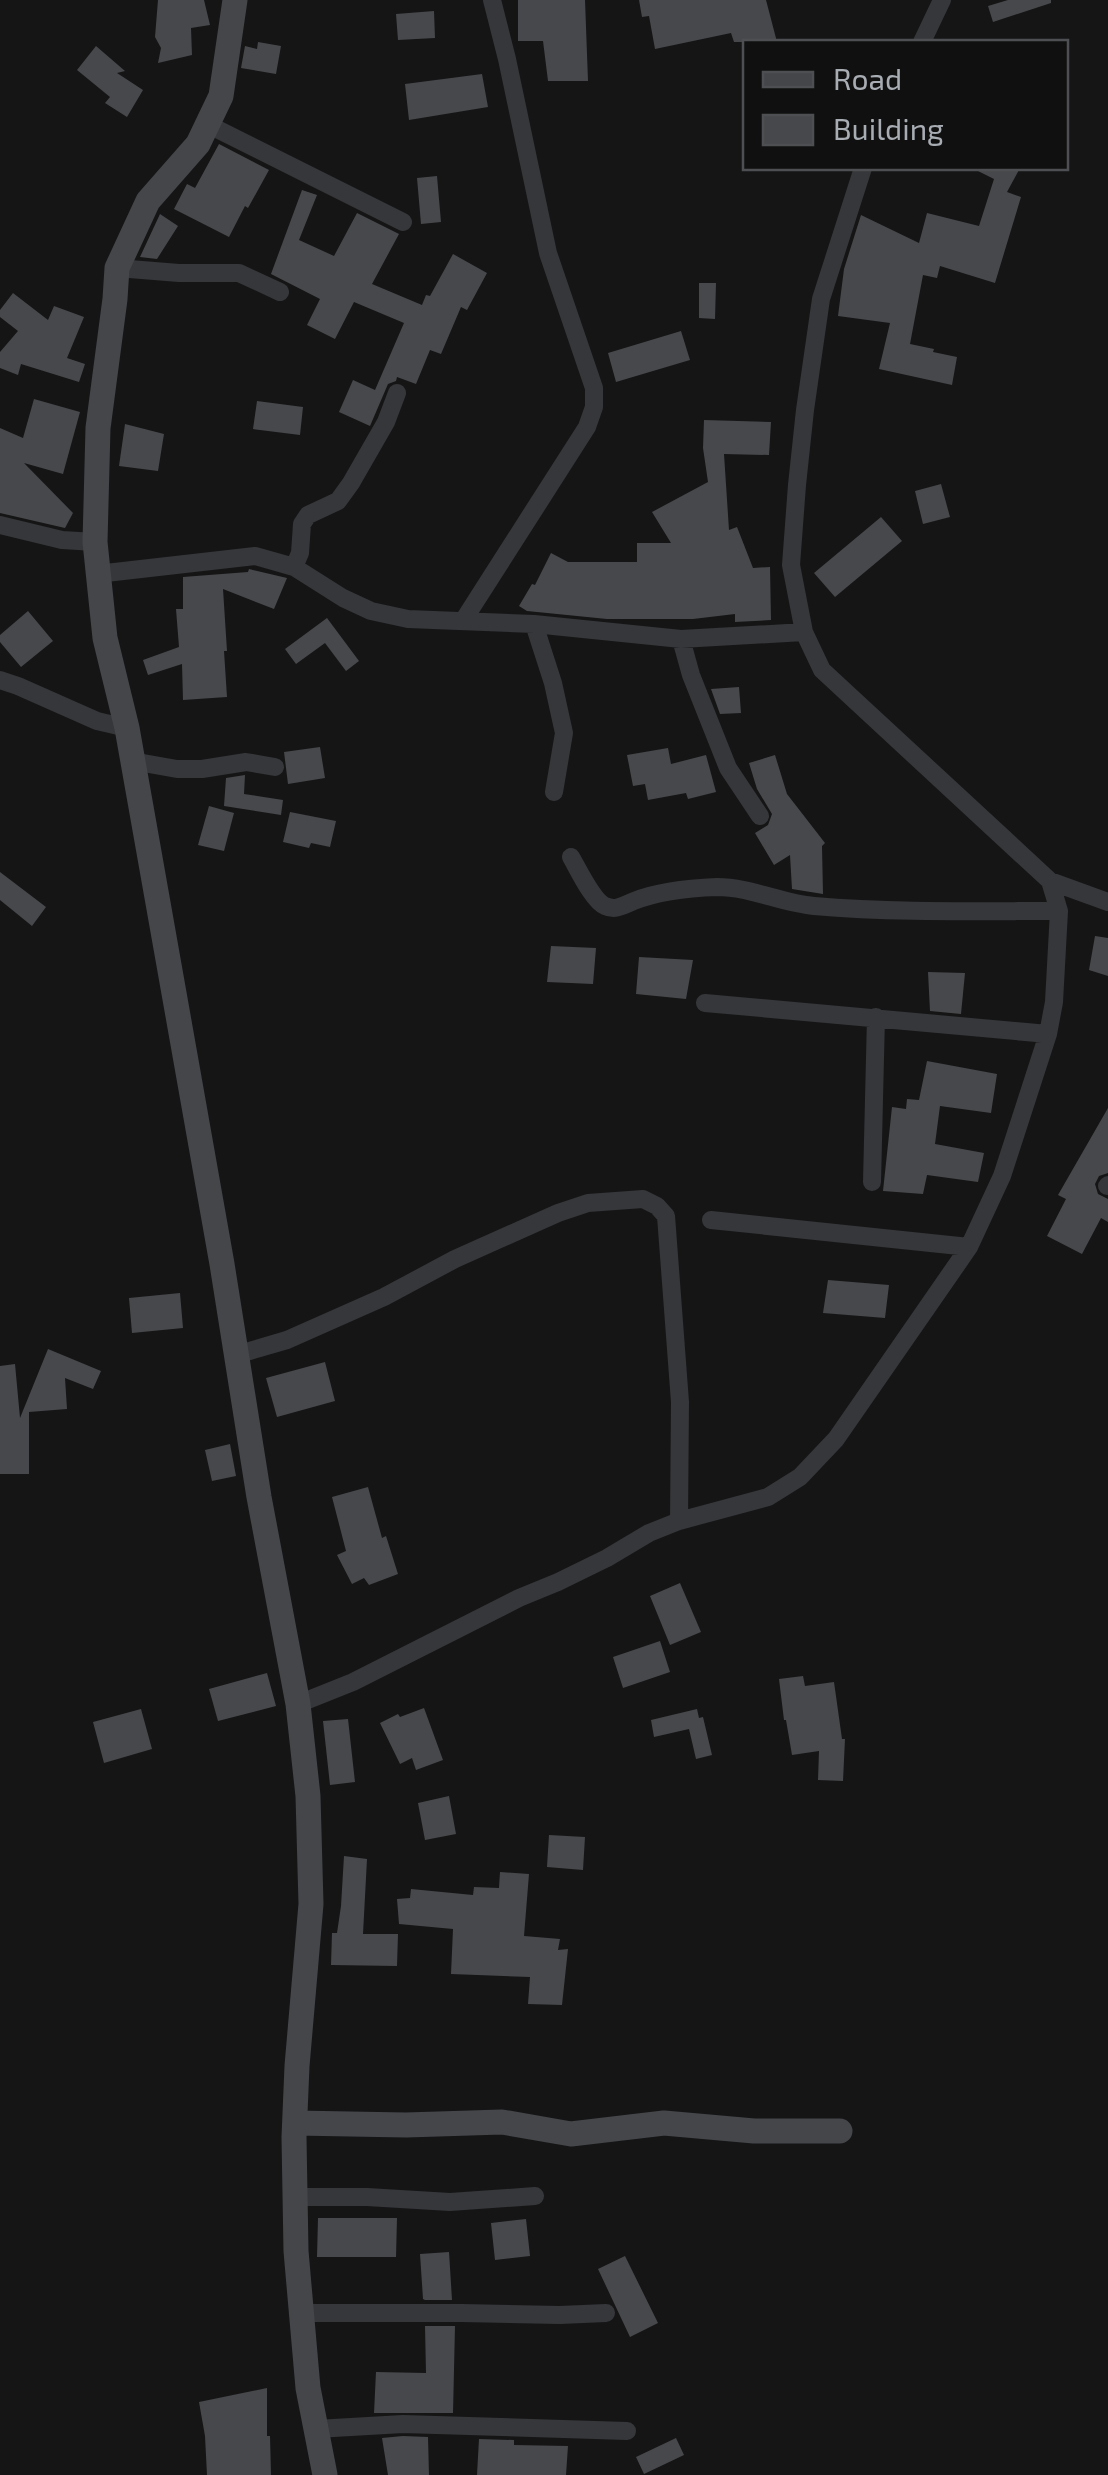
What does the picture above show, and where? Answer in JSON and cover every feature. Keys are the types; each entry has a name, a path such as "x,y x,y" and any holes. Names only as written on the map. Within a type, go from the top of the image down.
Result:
{"street":[{"path":"235,0 221,96 198,144 148,201 117,268 98,428 95,542 105,638 127,728 298,1704 308,1796 311,1904 295,2123 296,2251 308,2388 325,2475"},
{"path":"464,621 587,427 594,407 594,388 548,253 492,0"},
{"path":"923,40 942,0"},
{"path":"207,124 403,222"},
{"path":"862,170 821,299 805,410 791,564 804,632 822,670 1050,881 1108,902"},
{"path":"117,268 239,273 280,292"},
{"path":"294,566 300,552 302,524 308,515 338,501 386,422 397,393"},
{"path":"0,524 62,540 95,542"},
{"path":"97,574 255,556 294,566 371,611 408,619 534,624 681,640 804,632"},
{"path":"534,624 564,732 554,792"},
{"path":"681,640 728,768 760,816"},
{"path":"0,680 97,721 127,728"},
{"path":"132,761 177,769 246,762 275,767"},
{"path":"571,856 598,901 606,907 618,908 682,889 719,887 806,905 870,910 1058,910"},
{"path":"298,1704 352,1682 607,1558 649,1532 768,1497 800,1477 836,1438 970,1247 1002,1176 1048,1034 1054,1002 1058,910 1050,881"},
{"path":"705,1003 1048,1034"},
{"path":"872,1182 876,1018"},
{"path":"236,1355 287,1340 558,1212 588,1203 643,1200 666,1216 680,1402 679,1521"},
{"path":"711,1220 970,1247"},
{"path":"295,2123 502,2122 571,2134 664,2123 754,2131 840,2131"},
{"path":"295,2197 450,2202 535,2196"},
{"path":"302,2313 606,2314"},
{"path":"316,2428 402,2424 627,2432"}],"building":[{"path":"158,0 204,0 210,25 191,28 192,55 158,63"},
{"path":"518,0 585,0 588,81 548,81 543,41 518,41"},
{"path":"639,0 766,0 776,40 734,42 731,33 655,49 649,16 642,17"},
{"path":"1008,0 1051,3 993,22 988,6"},
{"path":"434,11 435,38 398,40 396,14"},
{"path":"258,42 281,46 276,74 241,68 245,46 257,49"},
{"path":"96,46 125,71 117,73 143,90 127,117 105,103 110,97 77,70"},
{"path":"482,74 488,107 409,120 405,84"},
{"path":"219,144 269,170 229,237 174,209 187,184 195,188"},
{"path":"976,170 1019,170 1007,192 1021,197 995,283 940,266 937,278 923,275 910,344 957,357 952,385 879,369 890,323 838,316 844,269 861,215 919,243 927,213 979,226 994,179"},
{"path":"437,176 441,222 421,224 417,178"},
{"path":"302,190 317,195 299,240 334,256 357,213 399,234 372,284 422,305 453,254 487,273 467,310 461,307 441,354 430,350 416,384 397,377 388,384 370,426 339,412 353,380 375,390 404,323 354,302 335,339 307,325 320,299 271,274"},
{"path":"160,214 178,226 157,259 140,257"},
{"path":"699,283 716,283 715,319 699,318"},
{"path":"13,293 48,320 54,306 84,317 67,358 85,364 79,382 21,364 18,375 0,368 0,352 18,331 0,317 0,310"},
{"path":"681,331 690,360 616,382 608,353"},
{"path":"34,399 80,412 63,474 24,463 73,513 65,528 0,513 0,428 23,438"},
{"path":"257,401 303,407 300,435 253,429"},
{"path":"704,420 771,422 769,455 724,454 729,530 737,527 753,568 770,567 771,620 735,622 735,614 693,619 607,619 527,611 519,606 551,553 568,562 637,562 637,543 671,543 652,512 708,482"},
{"path":"125,424 164,434 158,471 119,466"},
{"path":"941,484 950,517 923,524 915,491"},
{"path":"881,517 902,541 835,597 814,573"},
{"path":"249,569 287,578 274,609 223,589 227,697 183,700 182,664 148,675 143,660 179,647 176,609 183,609 183,577"},
{"path":"28,611 53,641 21,667 0,642 0,635"},
{"path":"327,618 359,661 346,671 325,643 296,664 285,649"},
{"path":"739,687 741,713 720,714 711,689"},
{"path":"320,747 325,778 288,784 284,752"},
{"path":"668,748 671,764 706,755 716,792 688,799 686,793 648,800 645,784 633,786 627,755"},
{"path":"775,755 787,794 825,843 823,894 792,889 790,855 774,865 755,833 768,825 772,814 757,789 749,763"},
{"path":"245,775 244,794 283,800 281,815 224,806 226,778"},
{"path":"209,806 234,813 224,851 198,845"},
{"path":"290,812 336,821 330,847 311,843 309,848 283,842"},
{"path":"0,872 46,907 32,926 0,900"},
{"path":"1095,936 1108,938 1108,976 1089,970"},
{"path":"551,946 596,948 593,984 547,982"},
{"path":"639,957 693,960 686,999 636,994"},
{"path":"928,972 965,973 961,1014 930,1011"},
{"path":"927,1061 997,1074 991,1113 940,1106 935,1144 984,1153 978,1182 927,1175 923,1194 883,1191 892,1107 906,1109 907,1099 919,1100"},
{"path":"1108,1108 1108,1173 1099,1176 1095,1184 1098,1194 1108,1199 1108,1222 1101,1218 1082,1254 1047,1236 1066,1199 1058,1195"},
{"path":"828,1280 889,1285 885,1318 823,1313"},
{"path":"180,1293 183,1328 132,1333 129,1298"},
{"path":"48,1349 101,1371 93,1389 65,1378 67,1409 29,1412 29,1474 0,1474 0,1366 15,1364 20,1418"},
{"path":"325,1362 335,1401 277,1417 266,1378"},
{"path":"230,1444 236,1476 212,1481 205,1450"},
{"path":"368,1487 382,1538 386,1536 398,1574 369,1585 364,1578 352,1584 337,1555 346,1551 332,1497"},
{"path":"680,1583 701,1632 670,1645 650,1596"},
{"path":"660,1641 670,1672 623,1688 613,1657"},
{"path":"267,1673 276,1706 218,1721 209,1689"},
{"path":"803,1676 805,1686 834,1682 845,1739 843,1781 818,1780 819,1751 792,1755 779,1679"},
{"path":"424,1708 443,1760 416,1770 412,1758 400,1764 380,1723"},
{"path":"141,1709 152,1749 104,1763 93,1722"},
{"path":"697,1709 699,1718 703,1717 712,1755 696,1759 689,1729 654,1737 651,1720"},
{"path":"348,1719 355,1782 330,1785 323,1721"},
{"path":"449,1796 456,1834 425,1840 418,1803"},
{"path":"549,1835 585,1837 583,1870 547,1867"},
{"path":"344,1856 367,1859 363,1934 398,1934 397,1966 331,1965"},
{"path":"500,1872 529,1874 524,1936 560,1939 558,1950 568,1949 562,2005 528,2004 530,1977 451,1974 453,1929 399,1924 397,1899 410,1898 411,1889 473,1895 474,1887 499,1888"},
{"path":"318,2218 397,2218 396,2257 317,2257"},
{"path":"526,2219 530,2256 495,2260 491,2223"},
{"path":"449,2252 452,2300 423,2299 420,2254"},
{"path":"625,2256 658,2323 630,2337 598,2269"},
{"path":"425,2326 455,2326 453,2413 374,2413 376,2372 426,2373"},
{"path":"267,2388 271,2475 207,2475 199,2402"},
{"path":"428,2437 429,2475 388,2475 382,2438"},
{"path":"676,2438 684,2455 644,2474 636,2457"},
{"path":"479,2439 514,2440 514,2445 568,2446 566,2475 477,2475"}]}
